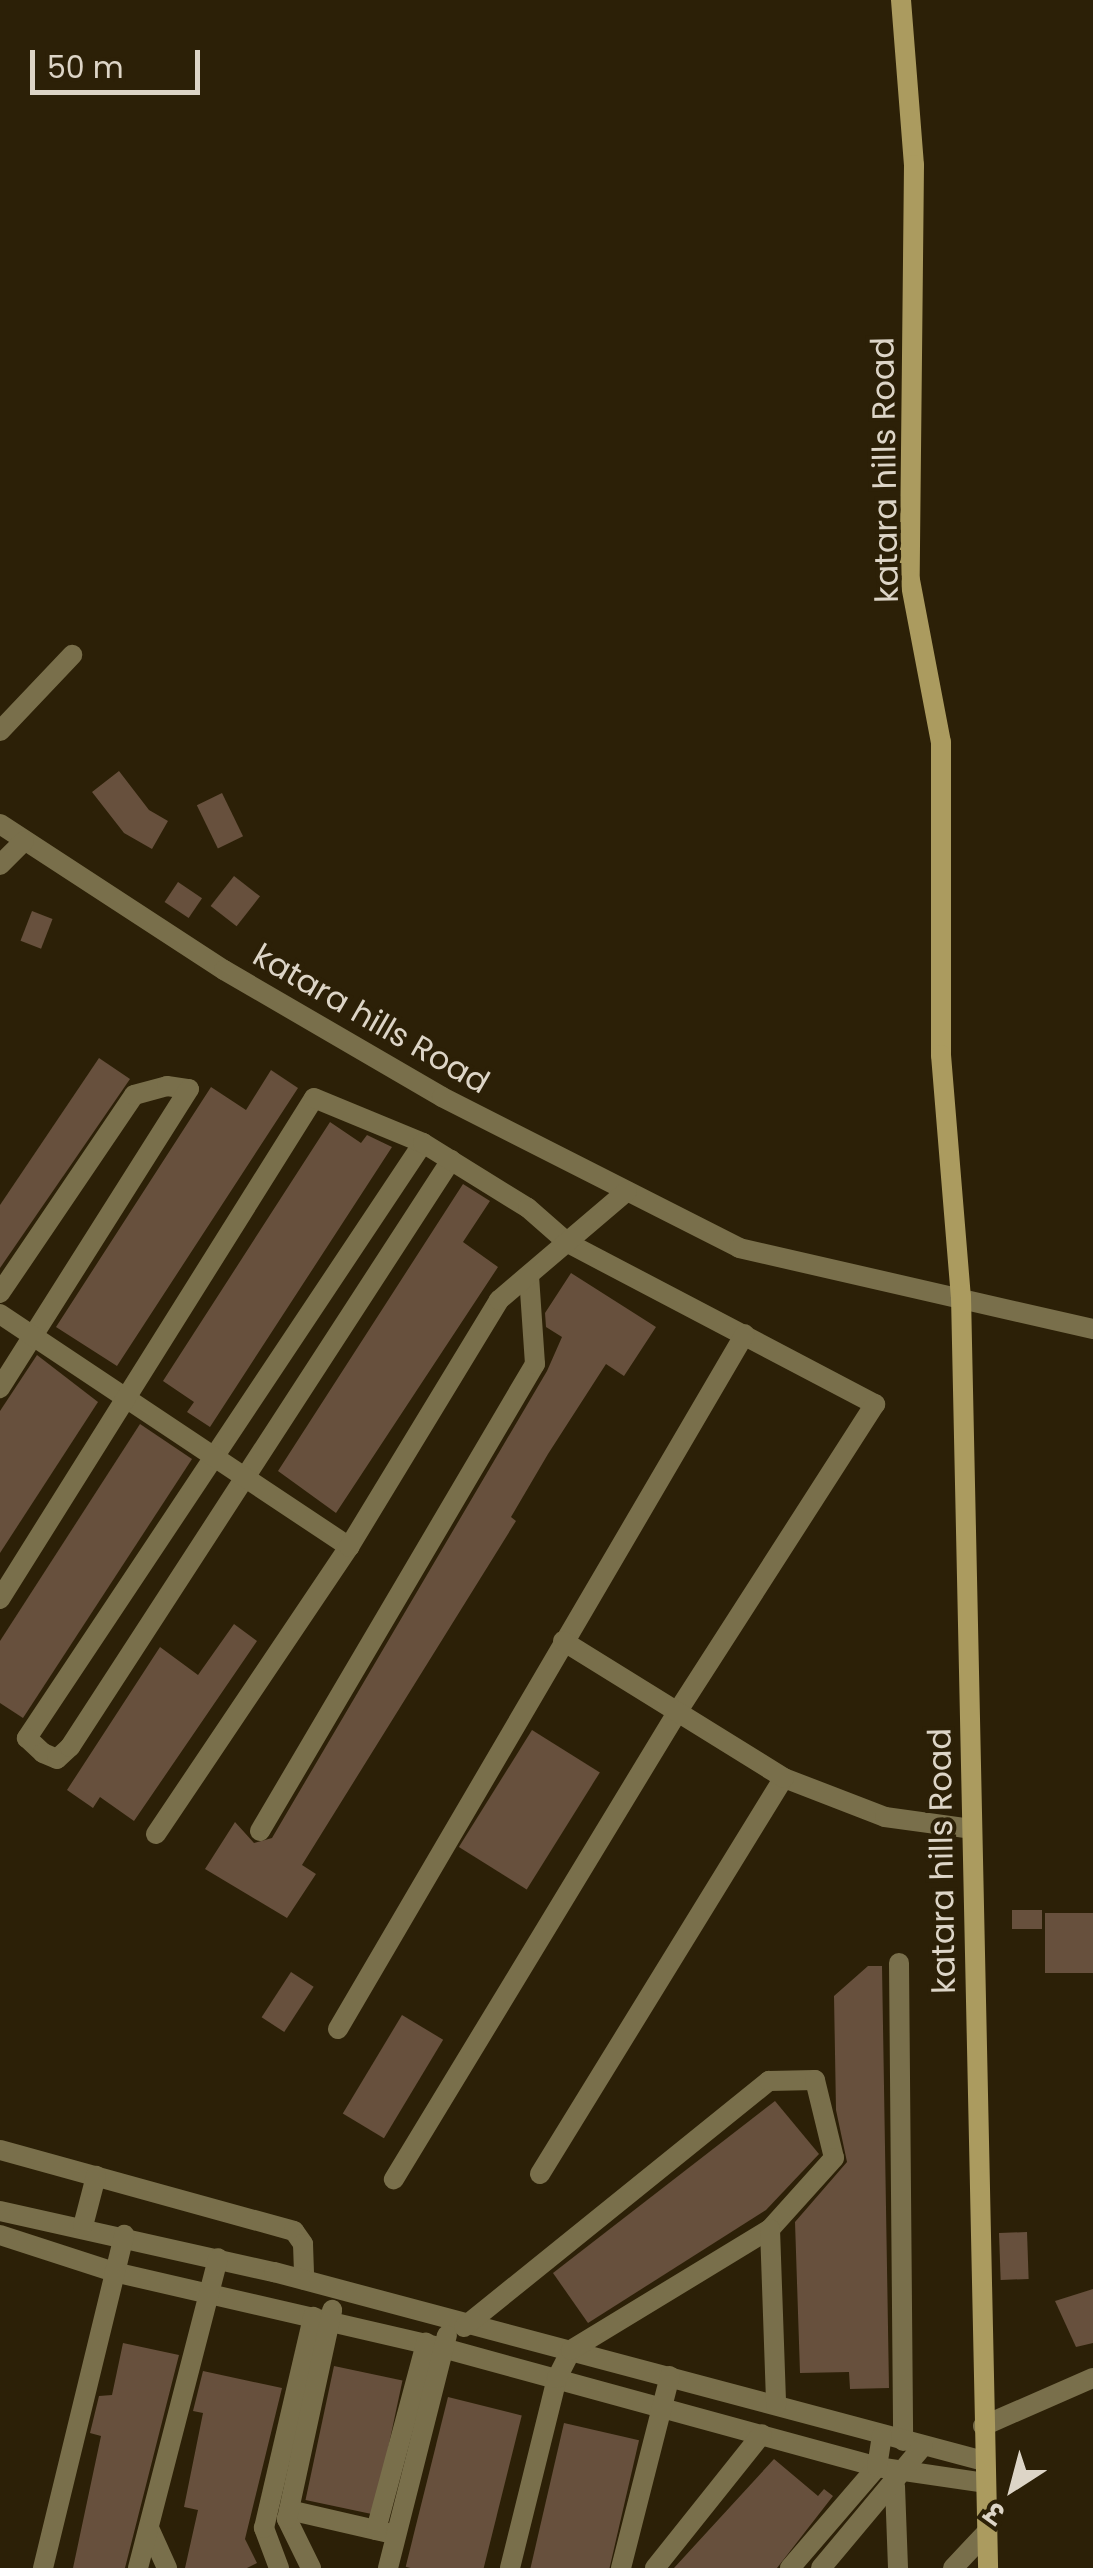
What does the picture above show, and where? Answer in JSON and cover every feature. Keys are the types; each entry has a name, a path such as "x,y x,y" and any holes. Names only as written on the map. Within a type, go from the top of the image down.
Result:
{"main road":[{"name":"katara hills Road","path":"901,0 914,165 910,580 941,742 941,1054 960,1296 988,2568"}],"street":[{"path":"0,731 72,654"},
{"name":"katara hills Road","path":"0,824 224,970 442,1097 739,1248 1093,1329"},
{"path":"0,865 24,841"},
{"path":"0,1293 134,1095 166,1086 189,1090 0,1388"},
{"path":"0,1599 314,1098 423,1143 528,1208 568,1243 876,1404 674,1716 394,2180"},
{"path":"423,1143 28,1738 43,1753 56,1759 70,1747 451,1160"},
{"path":"156,1834 348,1547 499,1300 628,1191"},
{"path":"260,1830 535,1364 529,1275"},
{"path":"0,1314 245,1472 348,1547"},
{"path":"338,2028 745,1334"},
{"path":"563,1641 674,1716 784,1778 885,1818 971,1829"},
{"path":"540,2174 784,1778"},
{"path":"898,2568 902,2440 899,1962"},
{"path":"388,2568 386,2532 435,2346 769,2081 815,2080 834,2158 770,2229 571,2350 556,2378 510,2568"},
{"path":"0,2150 294,2231 303,2244 304,2280"},
{"path":"83,2226 96,2176"},
{"path":"0,2210 218,2258 457,2326 571,2350 984,2461"},
{"path":"770,2229 776,2405"},
{"path":"0,2234 114,2272 435,2346 762,2434 878,2467 901,2480 984,2483"},
{"path":"44,2568 86,2414 124,2235"},
{"path":"138,2568 218,2258"},
{"path":"279,2568 264,2528 321,2318 338,2290"},
{"path":"311,2568 288,2510 321,2318"},
{"path":"621,2568 670,2376"},
{"path":"983,2426 1093,2378"},
{"path":"655,2568 762,2434"},
{"path":"790,2568 902,2440"},
{"path":"821,2568 901,2480"},
{"path":"288,2510 386,2532"},
{"path":"149,2528 167,2568"},
{"path":"953,2568 986,2533"}],"building":[{"path":"119,771 149,810 168,821 152,849 124,833 92,792"},
{"path":"222,793 243,836 218,848 197,805"},
{"path":"234,876 260,896 237,926 211,906"},
{"path":"178,882 202,898 189,918 165,902"},
{"path":"32,911 53,919 41,949 21,941"},
{"path":"99,1058 130,1079 0,1268 0,1205"},
{"path":"271,1070 298,1088 117,1366 56,1327 211,1087 246,1110"},
{"path":"330,1122 361,1143 367,1135 392,1147 210,1427 187,1412 194,1402 163,1381"},
{"path":"463,1184 490,1201 463,1242 498,1267 336,1513 278,1471"},
{"path":"571,1273 656,1327 624,1376 606,1364 548,1454 511,1517 516,1521 302,1865 316,1874 287,1918 205,1869 235,1822 254,1843 272,1838 547,1371 562,1337 546,1327 545,1313"},
{"path":"37,1355 98,1402 0,1553 0,1411"},
{"path":"140,1424 192,1459 23,1718 0,1703 0,1641"},
{"path":"234,1624 257,1641 134,1821 100,1797 93,1808 67,1790 160,1647 198,1675"},
{"path":"532,1730 600,1772 527,1889 459,1847"},
{"path":"1012,1910 1042,1910 1042,1929 1012,1929"},
{"path":"1045,1913 1093,1913 1093,1973 1045,1973"},
{"path":"868,1966 882,1966 889,2388 850,2389 849,2372 800,2373 795,2222 847,2162 836,2110 834,1996"},
{"path":"291,1972 314,1987 284,2032 262,2017"},
{"path":"402,2015 443,2040 384,2138 343,2114"},
{"path":"775,2101 819,2154 766,2210 588,2323 553,2273"},
{"path":"1027,2232 1029,2279 1001,2280 999,2233"},
{"path":"1093,2289 1093,2343 1076,2347 1055,2301"},
{"path":"123,2343 179,2355 125,2568 73,2568 101,2436 90,2433 99,2396 112,2395"},
{"path":"334,2366 402,2381 374,2515 306,2500"},
{"path":"203,2371 282,2388 245,2539 257,2563 247,2568 185,2568 198,2510 184,2507 203,2413 193,2411"},
{"path":"448,2397 522,2415 484,2568 406,2567"},
{"path":"564,2423 639,2440 610,2568 531,2568"},
{"path":"774,2459 818,2496 824,2489 833,2496 777,2568 674,2568"}]}
